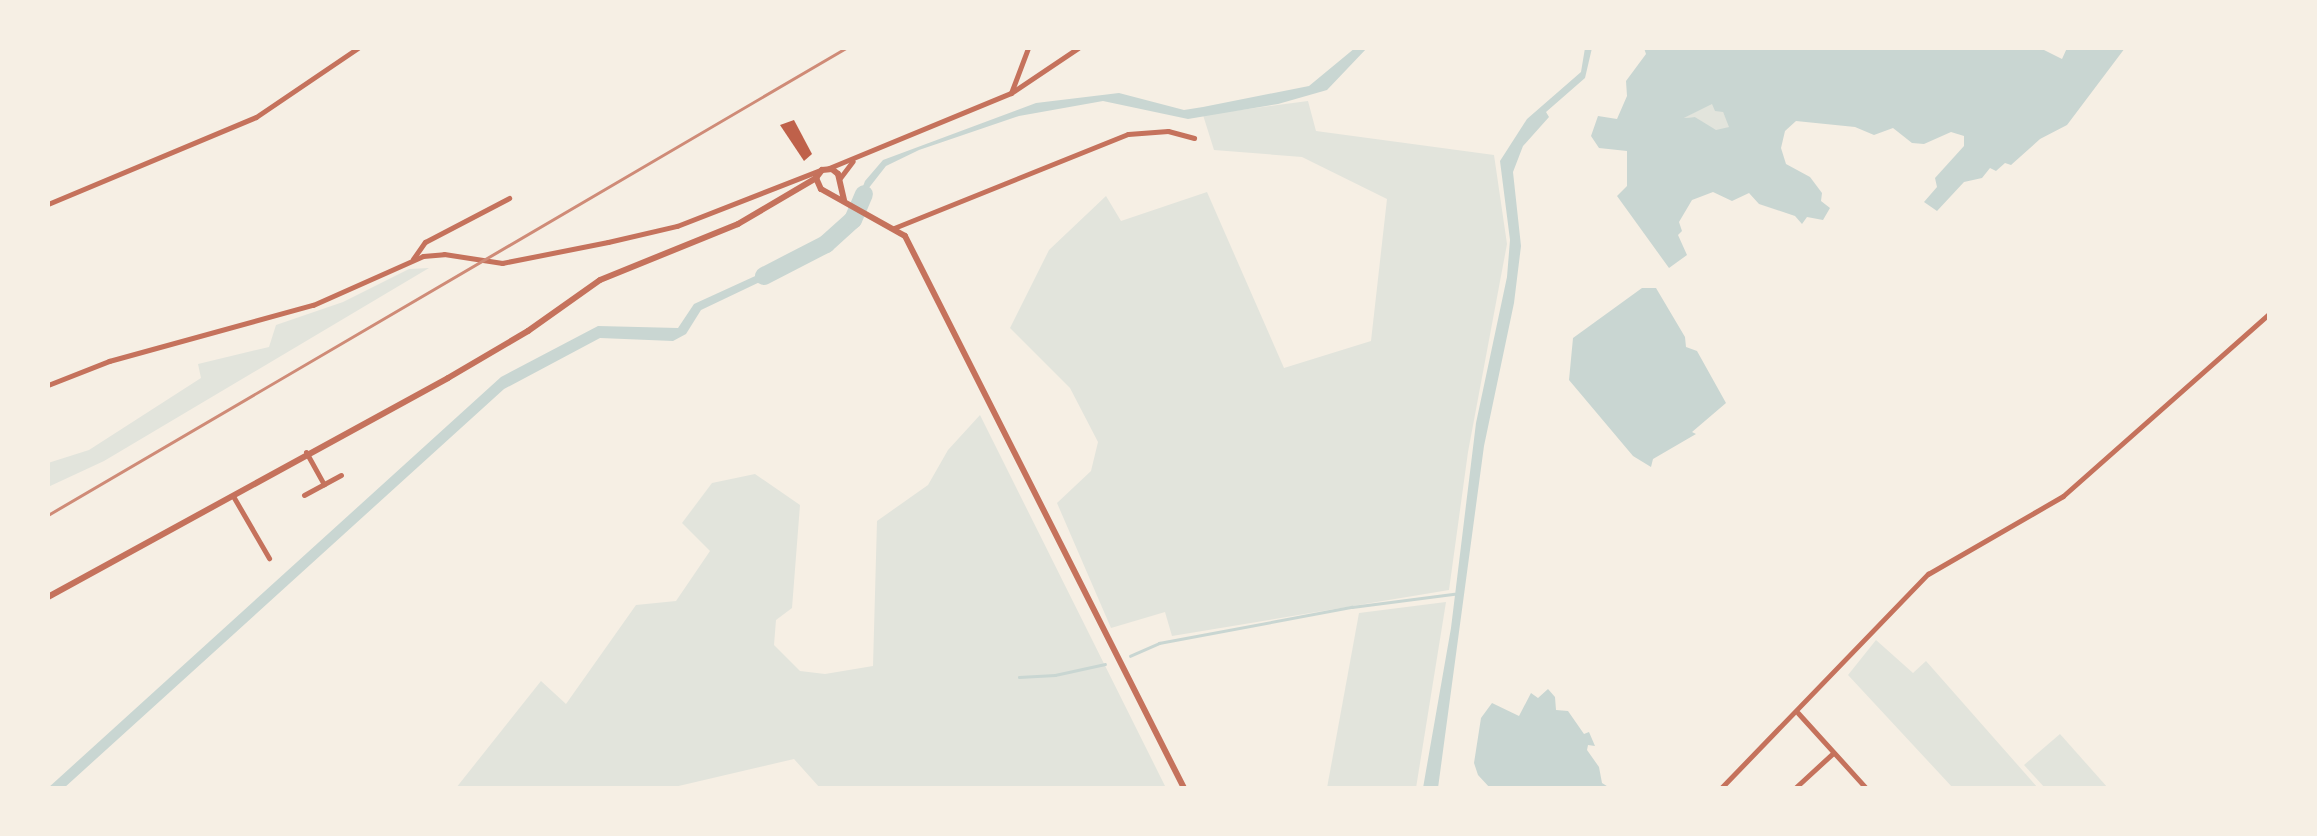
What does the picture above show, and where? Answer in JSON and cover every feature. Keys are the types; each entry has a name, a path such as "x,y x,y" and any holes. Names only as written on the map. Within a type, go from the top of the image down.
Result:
{"street":[{"path":"48,204 256,117 358,48"},
{"path":"1011,93 1014,76 1028,48"},
{"path":"48,385 109,361 313,305 413,259 444,254 513,262 677,226 1011,93 1078,48"},
{"path":"894,228 1128,134 1168,131 1194,138"},
{"path":"784,186 820,186 839,181 860,156"},
{"path":"825,169 839,181 848,202"},
{"path":"820,186 825,169"},
{"path":"48,597 306,452 448,378 528,331 600,280 738,224 802,186"},
{"path":"820,186 894,228 909,244 1184,788"},
{"path":"413,259 425,242 509,198"},
{"path":"1726,787 1928,574 2063,496 2270,314"},
{"path":"306,452 324,484"},
{"path":"304,494 341,475"},
{"path":"231,494 269,558"},
{"path":"1798,713 1866,788"},
{"path":"1794,788 1834,752"}],"shaded area":[{"path":"1355,48 1367,48 1327,90 1278,104 1188,119 1103,101 1019,116 919,150 886,166 868,189 864,209 856,205 865,181 883,160 1036,103 1119,93 1184,110 1203,107 1309,86"},
{"path":"1585,48 1592,48 1585,78 1546,112 1549,117 1523,146 1513,172 1521,246 1514,303 1484,446 1438,788 1423,788 1451,628 1476,423 1507,277 1510,240 1500,161 1527,119 1581,72"},
{"path":"1644,48 2040,48 2062,59 2067,48 2125,48 2067,125 2040,139 2011,165 2005,163 1996,171 1990,168 1982,178 1964,182 1937,211 1924,202 1937,187 1935,178 1964,146 1964,136 1951,132 1924,144 1912,143 1893,128 1874,135 1855,127 1796,121 1785,131 1781,148 1786,164 1810,177 1822,193 1821,201 1830,208 1823,220 1807,217 1802,224 1795,216 1759,204 1749,193 1732,201 1713,192 1692,200 1679,222 1682,231 1678,235 1687,255 1669,268 1617,196 1627,186 1627,151 1599,148 1591,136 1598,116 1617,119 1627,96 1626,81 1646,54","holes":["1712,104 1715,111 1723,112 1729,127 1716,130 1695,117 1684,118"]},
{"path":"1308,101 1316,131 1494,155 1507,244 1468,452 1449,590 1172,636 1165,612 1111,628 1057,503 1091,471 1098,442 1070,388 1010,328 1049,250 1106,196 1121,221 1207,192 1284,368 1371,341 1387,199 1302,157 1214,150 1203,115"},
{"path":"1712,103 1723,112 1730,127 1716,131 1695,117 1684,118"},
{"path":"784,263 787,269 701,310 686,334 673,341 600,338 504,389 64,788 48,788 501,377 598,326 678,328 694,304"},
{"path":"429,268 104,461 48,487 48,463 89,450 201,378 198,364 269,347 276,325 343,302 409,269"},
{"path":"1642,288 1656,288 1685,337 1686,347 1697,351 1726,403 1692,432 1696,434 1653,459 1651,467 1633,456 1569,380 1573,338"},
{"path":"980,415 1166,788 820,788 794,759 670,788 456,788 541,681 566,704 636,605 676,601 710,551 682,523 712,483 755,474 800,505 792,608 776,620 774,645 800,671 825,674 873,666 877,521 928,485 948,450"},
{"path":"1446,602 1416,788 1327,788 1359,613"},
{"path":"1876,640 1913,673 1926,661 2038,788 1953,788 1848,675"},
{"path":"1548,689 1555,697 1556,710 1568,711 1584,734 1589,732 1595,746 1588,745 1587,750 1599,767 1602,783 1610,788 1490,788 1478,775 1474,763 1481,718 1492,703 1519,716 1531,693 1538,698"},
{"path":"2060,734 2108,788 2045,788 2024,765"}],"building":[{"path":"794,120 812,154 804,161 780,125"}],"waterway":[{"path":"764,276 826,244 853,220 864,194"},
{"path":"1130,656 1159,643 1352,607 1454,594"},
{"path":"1019,677 1055,675 1105,664"}],"railway":[{"path":"48,515 846,48"}]}
